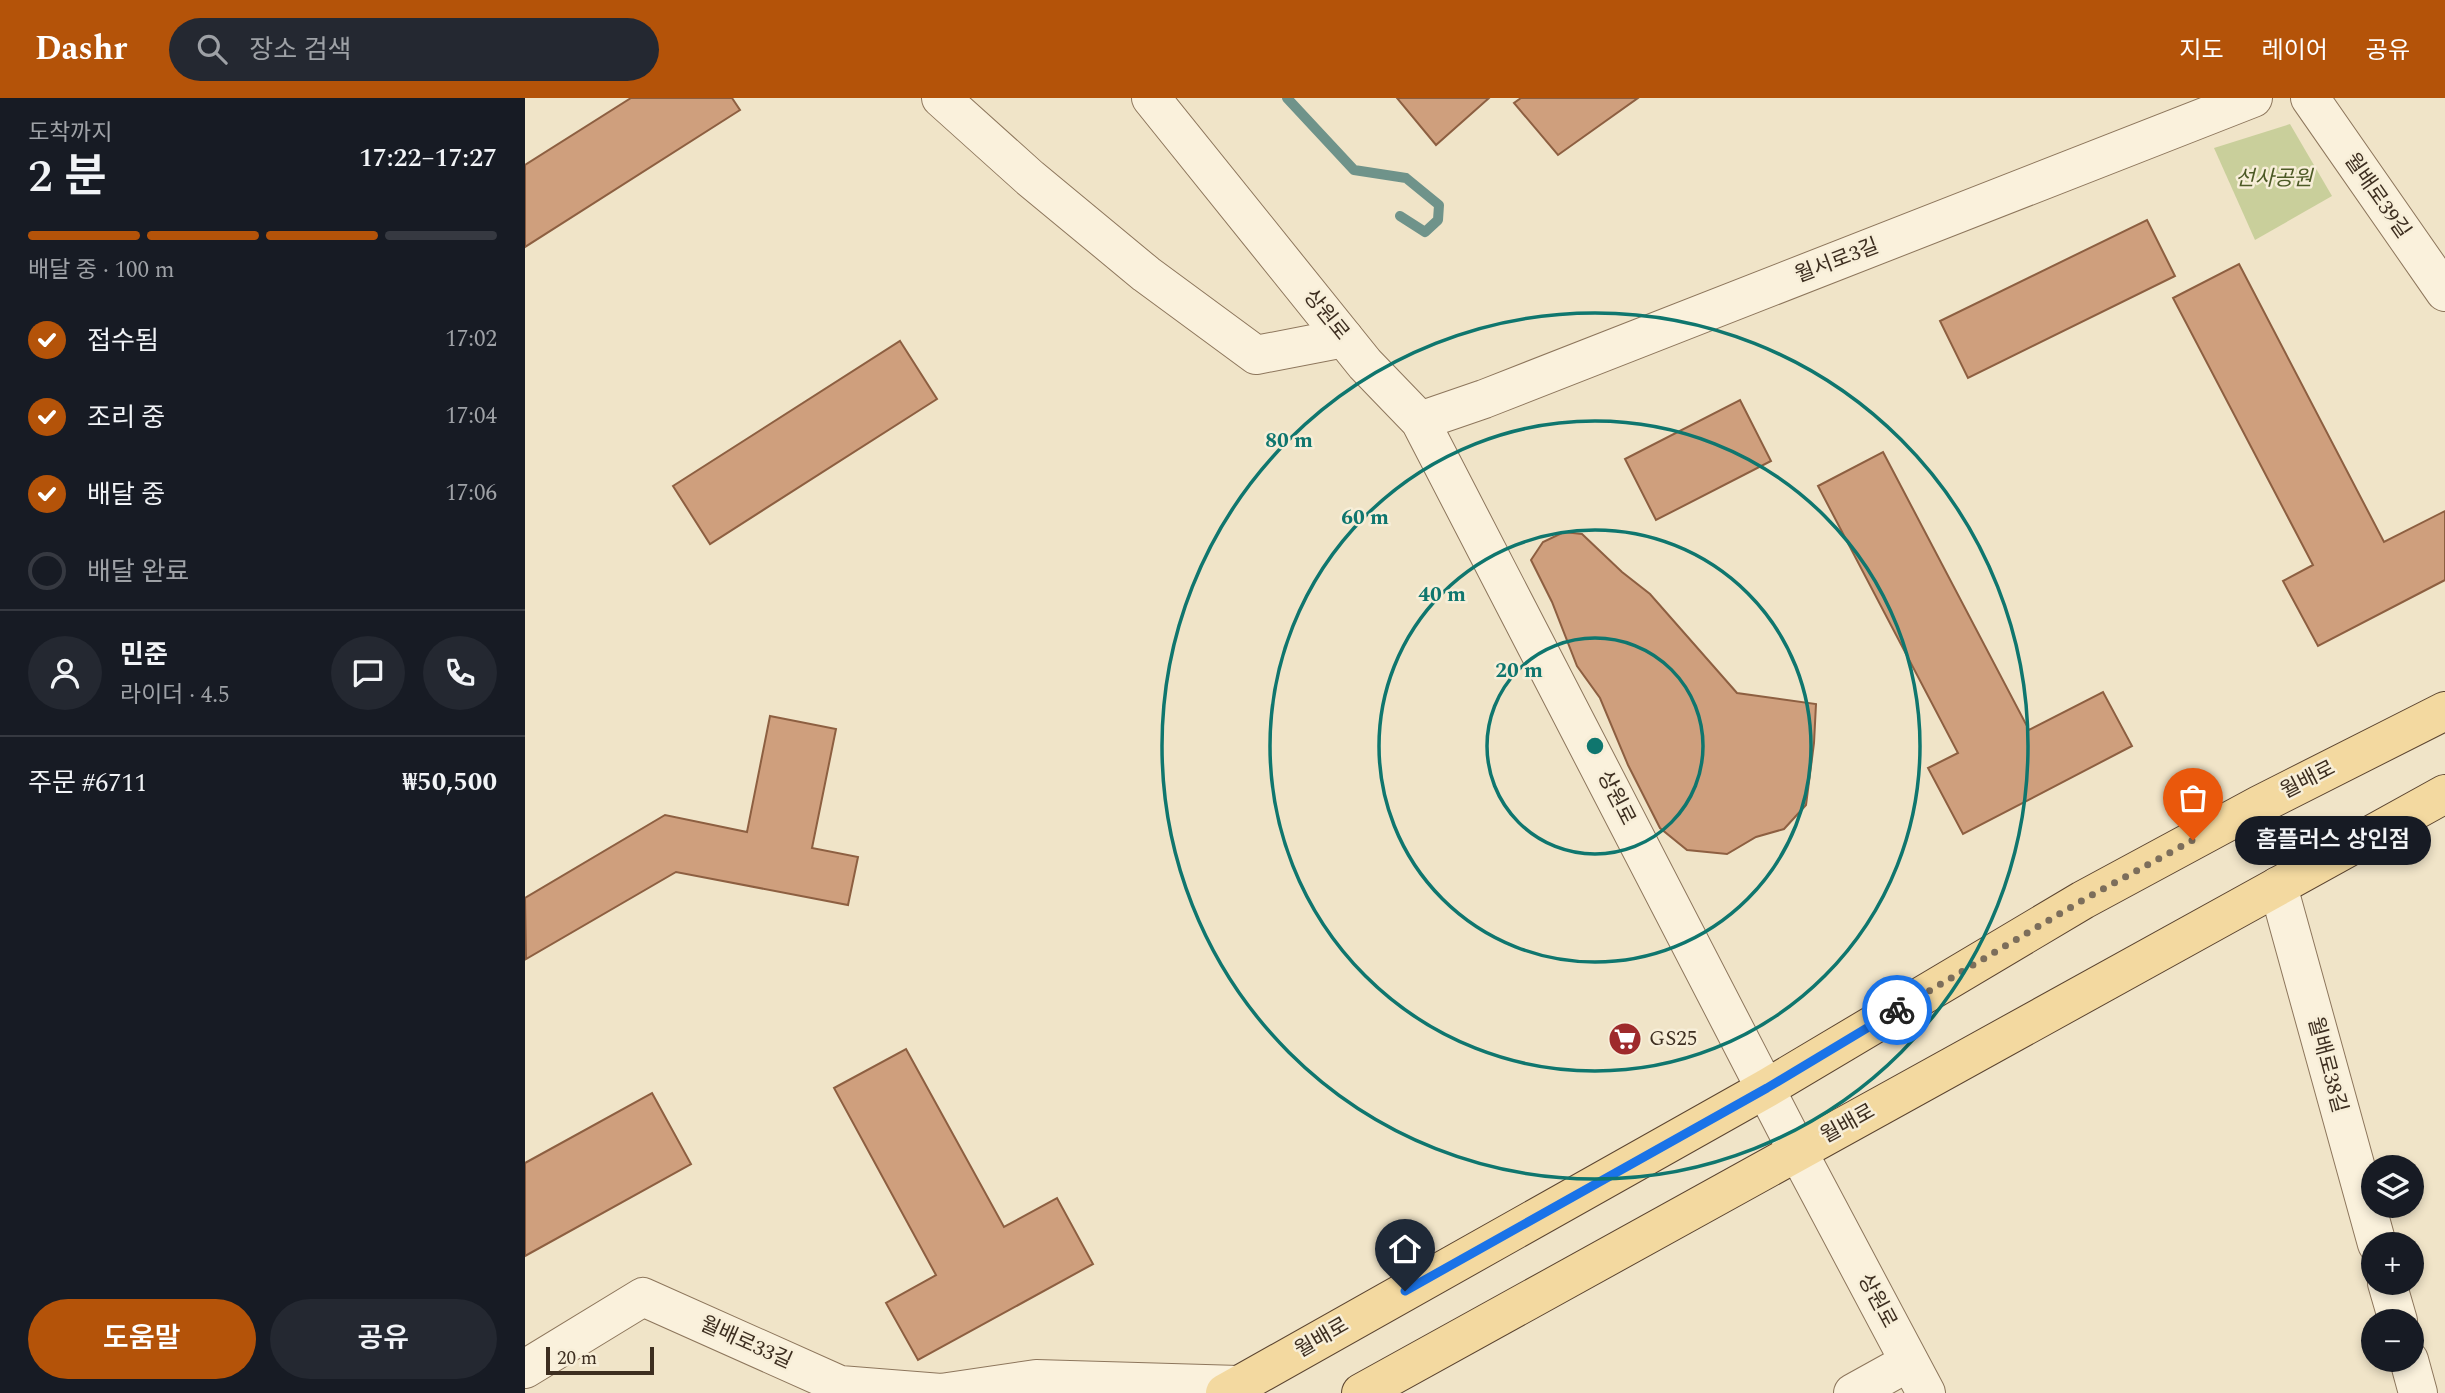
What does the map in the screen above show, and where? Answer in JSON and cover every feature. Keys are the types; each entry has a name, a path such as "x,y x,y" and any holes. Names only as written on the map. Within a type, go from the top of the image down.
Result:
{"main road":[{"name":"월배로","path":"1232,1389 1767,1088 2083,900 2259,804 2445,711"},
{"name":"월배로","path":"1361,1393 2445,794"}],"street":[{"path":"941,98 1030,178 1135,265 1256,355 1344,338"},
{"name":"상원로","path":"1151,98 1365,364 1420,421 1798,1152 1918,1377 1853,1393"},
{"name":"월서로3길","path":"1420,421 1497,394 2253,98"},
{"name":"월배로39길","path":"2310,98 2445,292"},
{"name":"월배로38길","path":"2278,886 2374,1232"},
{"name":"월배로33길","path":"525,1368 643,1297 840,1385 941,1393 1037,1379 1232,1389"},
{"path":"2412,1372 2418,1393"}],"green space":[{"name":"선사공원","path":"2290,124 2332,196 2255,240 2214,148"}],"building":[{"path":"631,98 732,98 740,110 525,247 525,165"},
{"path":"1397,98 1489,98 1436,145"},
{"path":"1521,98 1638,98 1558,155 1514,103"},
{"path":"2147,220 2175,276 1968,378 1940,321"},
{"path":"2239,264 2384,542 2445,511 2445,580 2318,646 2283,581 2313,565 2173,298"},
{"path":"900,341 937,399 710,544 673,486"},
{"path":"1740,400 1771,461 1656,520 1625,459"},
{"path":"1883,452 2029,730 2103,692 2132,746 1963,834 1928,768 1958,753 1818,486"},
{"path":"1564,532 1582,534 1650,594 1737,693 1816,704 1806,805 1784,829 1756,837 1727,854 1687,850 1660,828 1628,765 1600,698 1577,666 1552,602 1531,560 1543,542"},
{"path":"770,716 836,729 812,848 858,857 848,905 676,872 526,959 525,898 665,815 747,832"},
{"path":"906,1049 1004,1227 1057,1198 1093,1264 918,1360 886,1303 936,1275 834,1088"},
{"path":"652,1093 691,1164 525,1256 525,1163"}],"waterway":[{"path":"1287,98 1354,170 1406,178 1439,205 1438,220 1425,232 1400,216"}],"way so far":[{"path":"1897,1010 2083,900 2193,840"}],"place":[{"name":"홈플러스 상인점","path":"2193,840"},
{"name":"GS25","path":"1625,1039"}],"route":[{"path":"1405,1291 1767,1088 1897,1010"}]}
